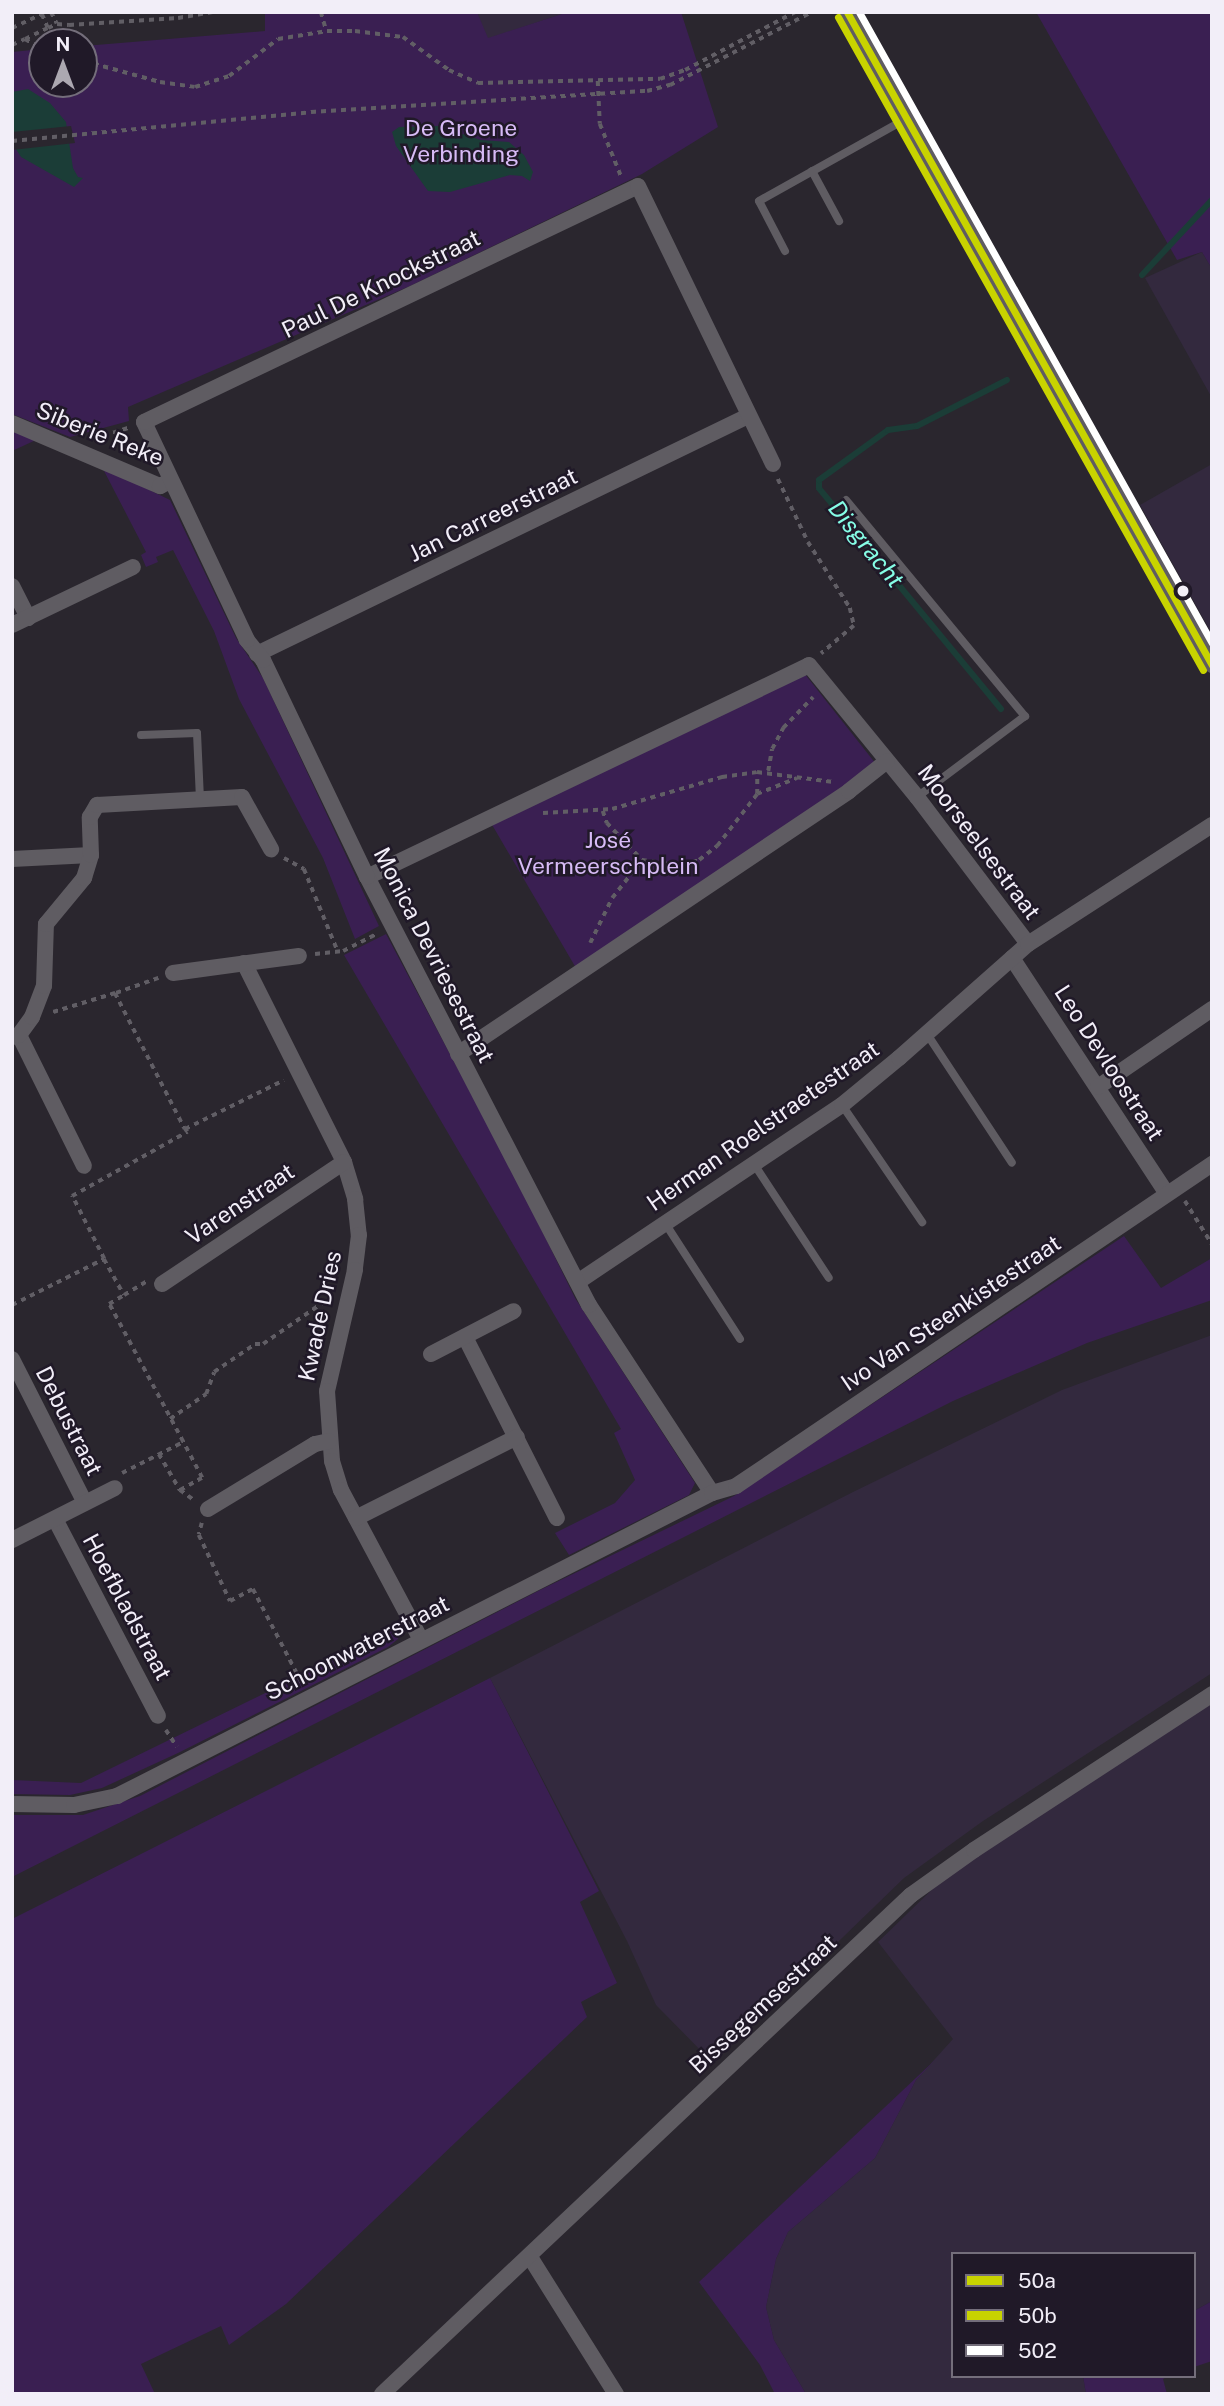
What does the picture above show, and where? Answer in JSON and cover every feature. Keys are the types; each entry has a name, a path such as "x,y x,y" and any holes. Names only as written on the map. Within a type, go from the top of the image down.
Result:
{"street":[{"path":"847,12 904,120 1212,665"},
{"path":"633,188 773,464"},
{"name":"Paul De Knockstraat","path":"144,422 633,188"},
{"name":"Jan Carreerstraat","path":"257,654 748,416"},
{"name":"Monica Devriesestraat","path":"144,422 247,640 257,654 367,877 579,1281 589,1305 712,1493"},
{"name":"Siberie Reke","path":"12,423 160,486 170,481"},
{"path":"12,625 132,567"},
{"path":"12,586 28,618"},
{"path":"367,877 809,665 887,761 849,792 458,1054"},
{"name":"Moorseelsestraat","path":"887,761 1028,944 1212,825"},
{"path":"85,1166 15,1036 32,1017 44,985 46,925 85,878 91,855 90,817 97,805 242,797 271,849"},
{"path":"12,859 91,855"},
{"name":"Herman Roelstraetestraat","path":"579,1281 842,1105 1028,944"},
{"path":"173,973 299,956"},
{"name":"Leo Devloostraat","path":"1012,958 1098,1087 1172,1191"},
{"name":"Kwade Dries","path":"244,963 344,1162 355,1199 359,1235 348,1305 327,1391 329,1441 341,1490 421,1640"},
{"path":"1098,1087 1212,1009"},
{"name":"Varenstraat","path":"162,1284 344,1162"},
{"name":"Ivo Van Steenkistestraat","path":"712,1493 736,1486 1212,1164"},
{"path":"431,1354 514,1311"},
{"path":"465,1337 557,1518"},
{"name":"Debustraat","path":"12,1359 85,1503"},
{"path":"356,1518 517,1437"},
{"path":"208,1510 315,1444 329,1441"},
{"name":"Debustraat","path":"12,1540 115,1488"},
{"name":"Schoonwaterstraat","path":"12,1804 74,1805 117,1797 712,1493"},
{"name":"Hoefbladstraat","path":"55,1518 158,1716"},
{"name":"Bissegemsestraat","path":"382,2394 911,1895 974,1850 1212,1694"},
{"path":"530,2257 616,2394"}],"lane":[{"path":"785,251 759,201 904,120"},
{"path":"812,171 838,221"},
{"path":"846,500 1025,716 917,797"},
{"path":"141,735 197,733 200,798"},
{"path":"927,1034 1012,1163"},
{"path":"842,1105 922,1223"},
{"path":"754,1164 829,1278"},
{"path":"664,1223 740,1339"}],"path":[{"path":"51,12 57,24"},
{"path":"12,28 42,14 48,28 57,24 178,18 212,12"},
{"path":"321,12 327,31"},
{"path":"98,65 160,82 195,87 229,76 278,39 327,31 385,32 403,37 449,70 478,83 660,79 685,70 795,12"},
{"path":"12,141 311,112 646,91 670,85 812,12"},
{"path":"12,45 28,38"},
{"path":"598,81 600,124 606,145 633,188"},
{"path":"61,443 89,441 144,422"},
{"path":"773,464 808,542 850,608 854,625 809,665"},
{"path":"768,771 772,748 783,728 818,692 828,686"},
{"path":"536,813 603,811 722,777 768,771 822,778 844,785 849,792"},
{"path":"757,772 757,794"},
{"path":"603,811 607,823 642,860 683,866 699,860 724,839 757,794 799,777"},
{"path":"271,849 304,869 338,952"},
{"path":"589,968 584,962 601,916 623,880 642,860"},
{"path":"299,956 338,952 392,926"},
{"path":"32,1017 173,973"},
{"path":"115,993 187,1132 72,1196 124,1295"},
{"path":"185,1129 299,1073"},
{"path":"1172,1191 1212,1244"},
{"path":"12,1305 104,1259"},
{"path":"162,1284 150,1280 109,1304 202,1478 180,1490"},
{"path":"170,1419 206,1394 214,1372 255,1344 263,1344 328,1299 348,1305"},
{"path":"115,1488 114,1478 183,1442"},
{"path":"159,1454 180,1490 208,1510 199,1535 230,1601 253,1589 309,1698"},
{"path":"158,1716 185,1762"}],"shaded area":[{"path":"477,12 568,12 487,39"},
{"path":"28,89 28,98 42,98 66,122 73,168 78,177 83,178 74,187 21,157 12,143 12,92"},
{"path":"438,126 481,140 509,142 524,155 533,172 530,181 522,176 510,175 450,192 428,191 396,146 392,132 399,127"},
{"path":"1202,252 1212,269 1212,398 1145,278"},
{"path":"1212,464 1212,634 1140,505"},
{"path":"1212,1335 1212,1673 983,1821 904,1878 713,2063 656,2005 627,1941 490,1678 851,1493 1062,1390"},
{"path":"1212,1703 1212,2301 1196,2310 1196,2252 951,2252 951,2378 1083,2378 1086,2394 806,2394 774,2340 766,2307 776,2259 788,2232 875,2158 916,2080 953,2039 878,1942 943,1879"}],"green space":[{"name":"De Groene Verbinding","path":"265,12 477,12 488,38 568,12 681,12 718,127 642,174 410,286 128,407 129,421 70,437 12,414 12,52 28,50 28,98 98,98 98,45 265,31"},
{"path":"1036,12 1212,12 1212,269 1202,252 1177,260"},
{"path":"12,430 36,440 12,451"},
{"path":"102,467 170,500 236,638 263,678 379,926 355,939 323,858 239,699 214,631 173,550 156,557 158,562 146,567 141,555 146,552"},
{"name":"José Vermeerschplein","path":"804,673 876,764 576,968 491,823"},
{"path":"386,934 516,1178 575,1298 695,1483 689,1495 569,1555 555,1533 615,1503 635,1480 614,1433 621,1429 344,955"},
{"path":"1124,1236 1161,1288 1212,1258 1212,1300 1087,1343 953,1401 12,1877 12,1815 83,1815 140,1796 540,1590 734,1496"},
{"path":"400,1627 398,1639 388,1647 178,1753 102,1788 70,1795 12,1794 12,1780 81,1783"},
{"path":"490,1678 599,1891 580,1902 617,1983 581,2002 587,2017 286,2304 229,2345 221,2326 141,2364 155,2394 12,2394 12,1919"},
{"path":"935,2060 916,2080 875,2158 788,2232 776,2259 766,2307 774,2340 806,2394 775,2394 760,2365 699,2282"},
{"path":"1212,2301 1212,2361 1196,2366 1196,2310"},
{"path":"1083,2378 1165,2378 1163,2379 1167,2394 1086,2394"}],"pier":[{"path":"71,126 75,143 12,150 12,132"}],"waterway":[{"name":"Disgracht","path":"1142,275 1212,200"},
{"name":"Disgracht","path":"1001,709 819,488 819,480 888,430 917,426 1007,380"}],"transit line":[{"name":"50a","path":"847,12 1212,665"},
{"name":"502","path":"859,12 1212,643"},
{"name":"50b","path":"838,17 1203,670"}]}
